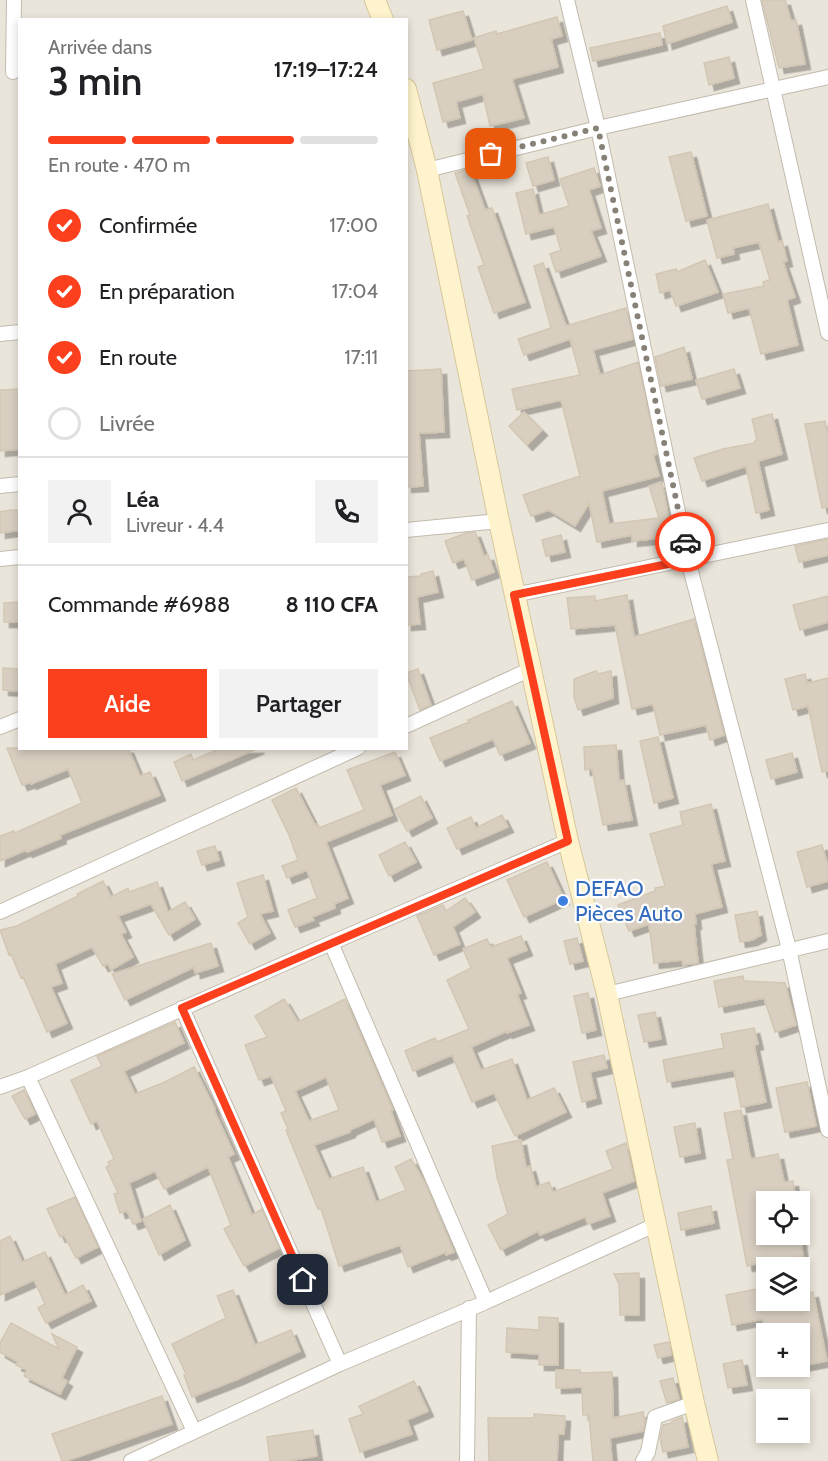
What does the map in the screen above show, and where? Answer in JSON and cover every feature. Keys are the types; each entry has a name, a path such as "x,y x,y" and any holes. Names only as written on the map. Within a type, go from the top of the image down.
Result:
{"street":[{"path":"11,73 14,0"},
{"path":"375,0 382,18"},
{"path":"567,0 598,128 688,560 789,949 828,1130"},
{"path":"753,0 828,333"},
{"path":"427,170 598,128 828,77"},
{"path":"408,97 427,170 514,595 568,841 607,994 708,1461"},
{"path":"0,334 18,332"},
{"path":"0,486 18,484"},
{"path":"408,530 499,521"},
{"path":"514,595 828,530"},
{"path":"0,559 18,558"},
{"path":"408,725 531,669"},
{"path":"0,727 18,720"},
{"path":"0,912 354,750"},
{"path":"0,1086 28,1077 568,841"},
{"path":"607,994 828,941"},
{"path":"331,943 486,1302"},
{"path":"182,1008 340,1364"},
{"path":"28,1077 194,1431"},
{"path":"131,1461 340,1364 486,1302 657,1224"},
{"path":"467,1461 469,1308"},
{"path":"643,1461 648,1452 655,1417 694,1403"}],"shaded area":[{"path":"0,0 828,0 828,1461 0,1461"}],"building":[{"path":"762,0 785,0 791,21 796,20 805,64 779,68"},
{"path":"727,6 732,22 667,44 663,26"},
{"path":"463,11 472,40 437,50 429,20"},
{"path":"557,17 562,36 551,39 558,67 512,79 524,118 490,126 483,94 456,102 460,118 443,122 433,83 484,69 474,38"},
{"path":"660,33 662,45 593,61 590,48"},
{"path":"729,57 734,78 709,85 704,63"},
{"path":"691,152 707,216 686,221 669,157"},
{"path":"548,157 554,180 533,186 526,163"},
{"path":"594,168 600,186 589,190 601,228 591,231 601,256 556,272 550,254 561,250 554,227 526,234 516,193 533,189 539,215 569,206 560,179"},
{"path":"470,169 485,210 492,208 525,302 494,313 478,267 484,265 455,173"},
{"path":"768,204 778,242 782,241 787,261 783,262 795,297 787,300 798,345 761,354 749,308 728,313 723,294 764,286 763,282 770,280 759,242 733,248 734,254 717,258 707,220"},
{"path":"705,260 718,292 676,306 670,290 660,293 656,274 676,269 677,272"},
{"path":"543,263 566,326 626,308 633,339 593,350 600,375 638,362 657,454 653,455 659,476 602,491 609,524 659,518 649,486 662,482 672,537 632,541 632,535 597,542 589,503 575,526 549,510 531,516 523,495 580,476 561,400 517,410 512,389 580,375 570,339 524,355 518,339 551,328 534,266"},
{"path":"684,347 692,379 661,386 655,357"},
{"path":"441,369 444,432 419,433 423,486 408,487 408,371"},
{"path":"734,369 740,388 702,399 696,380"},
{"path":"18,389 18,449 0,451 0,390"},
{"path":"524,412 542,430 527,445 509,426"},
{"path":"772,414 782,454 758,461 769,510 756,513 746,466 702,481 694,458 723,449 755,443 757,440 752,419"},
{"path":"825,421 828,436 828,507 822,508 805,424"},
{"path":"18,510 18,530 0,533 0,512"},
{"path":"475,532 484,556 488,555 494,572 472,580 464,559 453,563 445,541"},
{"path":"561,535 565,552 546,556 542,540"},
{"path":"828,539 828,555 799,562 795,546"},
{"path":"433,571 438,592 417,597 420,624 408,625 408,577 421,576 421,574"},
{"path":"627,595 634,637 694,619 724,735 710,740 706,725 660,735 653,704 632,709 615,625 571,629 567,598 595,596 595,601"},
{"path":"828,596 828,622 800,630 793,605"},
{"path":"18,602 18,622 4,622 4,603"},
{"path":"3,668 18,669 18,691 3,690"},
{"path":"418,669 431,705 420,710 408,678 408,672"},
{"path":"596,671 598,674 611,671 613,698 578,710 574,697 574,679"},
{"path":"805,674 807,683 828,678 828,771 822,772 808,706 793,710 785,679"},
{"path":"512,701 530,743 500,755 493,739 440,761 430,738"},
{"path":"658,737 673,798 654,803 640,741"},
{"path":"616,745 619,781 624,780 632,820 603,825 592,769 585,770 584,747"},
{"path":"7,748 18,748 18,750 129,750 140,776 150,772 160,795 60,835 61,838 0,861 0,836 14,831 15,833 82,803 68,769 31,784 31,782 22,785"},
{"path":"216,750 254,750 182,781 174,762 191,754 193,760"},
{"path":"395,752 405,775 380,785 392,815 326,842 348,898 334,904 335,908 312,917 314,920 295,927 288,910 317,898 307,870 287,878 282,866 298,860 272,800 296,788 315,825 317,824 319,828 364,810 347,770"},
{"path":"792,753 797,772 771,779 766,760"},
{"path":"421,796 432,818 407,831 395,809"},
{"path":"711,804 725,861 711,864 722,907 695,914 698,963 683,965 682,960 654,963 649,924 629,931 618,905 655,891 655,888 665,886 650,834 683,825 680,812"},
{"path":"502,815 508,827 457,849 447,828 471,817 476,828"},
{"path":"405,842 416,862 389,876 379,855"},
{"path":"822,845 828,866 828,881 807,887 797,852"},
{"path":"215,846 219,860 202,865 197,851"},
{"path":"547,862 564,899 524,917 507,880"},
{"path":"263,875 273,911 260,914 270,933 250,944 238,923 248,917 237,883"},
{"path":"103,881 111,897 128,888 129,892 157,882 168,912 185,902 195,919 169,935 151,904 118,916 126,932 121,934 133,957 111,970 108,964 103,966 92,947 55,964 62,983 51,987 67,1023 47,1032 23,977 21,978 11,954 9,955 0,930 17,926"},
{"path":"465,898 475,912 453,927 460,944 434,955 417,916 443,905 446,911"},
{"path":"757,911 761,935 752,940 740,942 735,915"},
{"path":"521,936 527,950 507,958 521,993 517,994 529,1025 507,1033 507,1031 471,1047 481,1070 512,1059 527,1100 554,1088 566,1112 515,1136 494,1093 472,1102 452,1055 413,1071 405,1051 435,1038 437,1042 469,1029 447,980 471,968 463,949 487,939 491,947"},
{"path":"577,938 583,961 570,964 564,941"},
{"path":"211,943 218,966 195,973 194,967 125,1000 112,974"},
{"path":"743,976 744,981 785,983 796,1025 775,1032 764,998 719,1007 714,981"},
{"path":"588,993 596,1030 582,1033 574,996"},
{"path":"284,999 298,1022 345,999 393,1110 391,1111 400,1136 382,1142 374,1119 350,1132 314,1145 329,1179 363,1167 376,1202 406,1190 395,1167 411,1159 425,1183 454,1252 446,1255 446,1252 408,1267 400,1245 339,1266 321,1208 318,1209 286,1130 288,1129 281,1113 286,1111 271,1076 259,1080 245,1045 267,1037 255,1016","holes":["326,1077 339,1110 309,1121 295,1091"]},
{"path":"655,1012 661,1039 644,1042 638,1015"},
{"path":"175,1022 184,1043 124,1071 135,1094 194,1067 234,1154 228,1157 252,1215 262,1209 279,1248 244,1266 224,1229 231,1225 208,1167 164,1189 155,1171 129,1183 141,1221 133,1224 127,1211 120,1213 114,1194 118,1193 106,1167 110,1165 108,1162 114,1159 97,1121 91,1124 71,1080 102,1066 97,1056"},
{"path":"754,1028 758,1044 754,1045 766,1102 741,1107 734,1070 667,1082 663,1060 724,1048 721,1034"},
{"path":"604,1055 607,1068 590,1072 596,1098 582,1102 573,1062"},
{"path":"807,1082 816,1126 785,1132 776,1088"},
{"path":"24,1090 35,1114 25,1119 12,1096"},
{"path":"741,1110 752,1159 778,1154 784,1182 793,1181 794,1191 756,1191 756,1245 802,1245 803,1256 756,1257 756,1264 747,1266 727,1160 733,1159 724,1113"},
{"path":"695,1123 700,1153 680,1157 674,1127"},
{"path":"521,1140 526,1168 530,1166 536,1187 549,1182 553,1192 613,1169 606,1151 626,1143 634,1181 602,1193 610,1216 588,1224 585,1217 540,1235 538,1231 501,1250 488,1225 508,1214 497,1177 492,1146"},
{"path":"75,1197 98,1247 76,1258 64,1235 60,1237 47,1209"},
{"path":"170,1205 185,1240 159,1255 143,1219"},
{"path":"711,1206 714,1223 681,1230 678,1213"},
{"path":"10,1236 22,1262 45,1252 65,1295 83,1285 91,1301 46,1323 38,1308 45,1304 34,1280 0,1295 0,1241"},
{"path":"639,1273 639,1315 620,1315 619,1284 614,1274"},
{"path":"756,1289 756,1311 810,1311 810,1292 813,1292 827,1361 810,1364 810,1323 764,1323 763,1319 732,1325 726,1295"},
{"path":"233,1290 255,1345 291,1330 300,1351 192,1397 184,1375 186,1374 172,1344 226,1318 217,1296"},
{"path":"539,1317 558,1318 558,1365 539,1365 539,1354 506,1352 507,1328 539,1330"},
{"path":"11,1323 59,1349 52,1334 77,1347 62,1378 67,1381 60,1394 24,1376 27,1370 16,1365 18,1362 0,1352 0,1343"},
{"path":"669,1342 671,1355 658,1358 654,1345"},
{"path":"742,1360 747,1385 728,1388 723,1364"},
{"path":"556,1370 580,1370 580,1373 612,1372 613,1418 643,1412 645,1422 643,1431 610,1438 612,1461 593,1461 589,1415 583,1415 582,1387 556,1388"},
{"path":"673,1378 679,1399 667,1403 660,1381"},
{"path":"414,1381 428,1411 407,1420 412,1434 360,1452 349,1419 363,1414 359,1406"},
{"path":"162,1396 172,1424 62,1461 52,1434"},
{"path":"534,1414 565,1416 564,1434 558,1434 557,1461 489,1461 488,1418 534,1418"},
{"path":"682,1417 688,1447 663,1452 660,1438 663,1425"},
{"path":"313,1430 317,1456 270,1461 267,1437"}],"way so far":[{"path":"491,154 598,128 685,542"}],"place":[{"name":"DEFAO Pièces Auto","path":"563,901"}],"route":[{"path":"303,1280 182,1008 568,841 514,595 688,560 685,542"}]}
